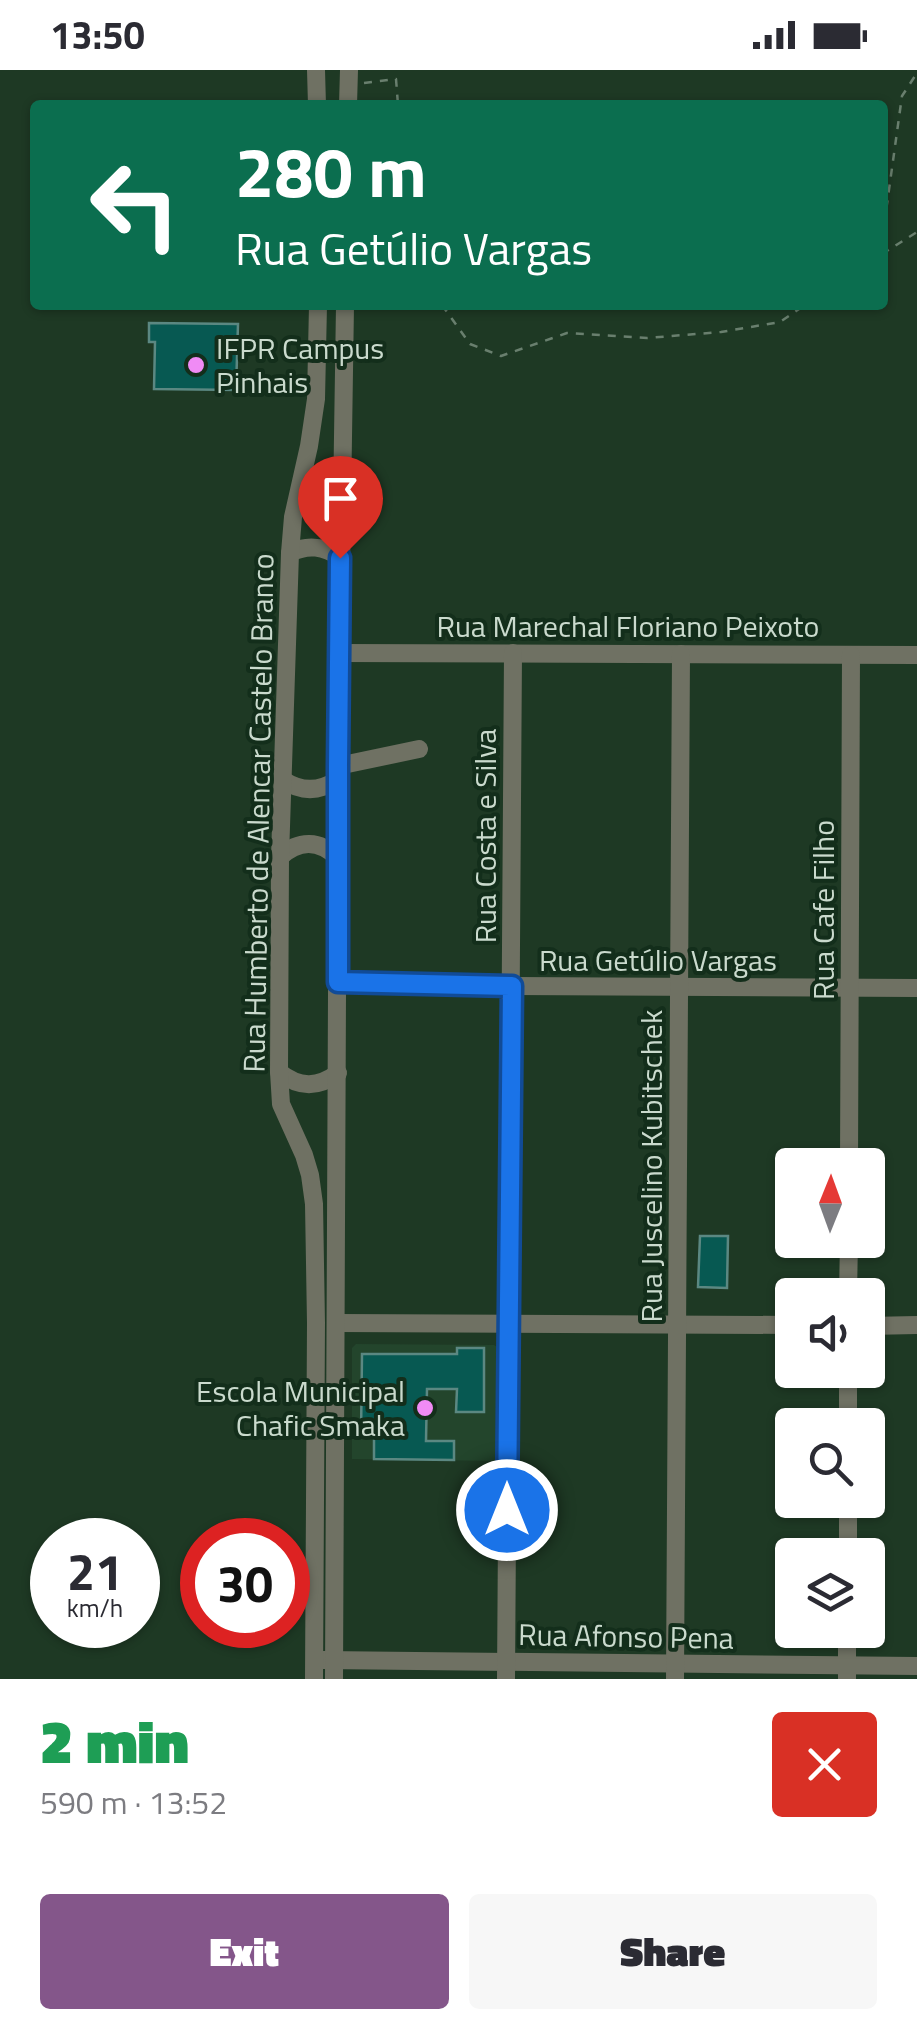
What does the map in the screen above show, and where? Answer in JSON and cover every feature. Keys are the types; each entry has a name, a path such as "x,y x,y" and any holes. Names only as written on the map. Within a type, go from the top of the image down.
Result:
{"street":[{"path":"316,70 316,100"},
{"name":"Rua Humberto de Alencar Castelo Branco","path":"314,1670 314,1204 304,1155 281,1104 279,1072 280,857 290,553 293,516 310,446 316,400 318,310"},
{"path":"334,1670 338,773 345,310"},
{"path":"318,328 344,328"},
{"path":"290,553 317,547 340,558"},
{"name":"Rua Marechal Floriano Peixoto","path":"339,653 917,655"},
{"name":"Rua Costa e Silva","path":"506,1670 513,653"},
{"name":"Rua Juscelino Kubitschek","path":"675,1671 681,654"},
{"name":"Rua Cafe Filho","path":"849,1148 851,655"},
{"path":"282,780 310,790 325,787 338,773 419,749"},
{"path":"280,857 293,847 308,843 322,845 338,858"},
{"name":"Rua Getúlio Vargas","path":"338,982 917,988"},
{"path":"279,1072 291,1081 312,1085 338,1072"},
{"path":"337,1323 775,1325"},
{"path":"885,1326 917,1325"},
{"name":"Rua Afonso Pena","path":"314,1670 847,1672 917,1666"}],"path":[{"path":"398,100 396,79 404,70"},
{"path":"888,197 902,96 917,73"},
{"path":"349,78 396,79"},
{"path":"888,250 917,232"},
{"path":"446,310 470,344 501,356 567,333 647,338 722,332 780,322 798,310"}],"shaded area":[{"name":"Escola Municipal Chafic Smaka","path":"356,1344 497,1347 498,1461 352,1459 352,1348"}],"building":[{"name":"IFPR Campus Pinhais","path":"149,323 238,324 236,390 154,389 155,342 149,342"},
{"path":"700,1236 728,1236 727,1288 698,1287"},
{"path":"457,1348 484,1348 484,1412 456,1412 457,1389 427,1389 426,1441 454,1441 454,1460 374,1459 374,1436 361,1436 362,1354 457,1354"}],"place":[{"name":"IFPR Campus Pinhais","path":"196,365"},
{"name":"Escola Municipal Chafic Smaka","path":"425,1408"}],"route":[{"path":"340,558 338,982 512,986 507,1510"}]}
